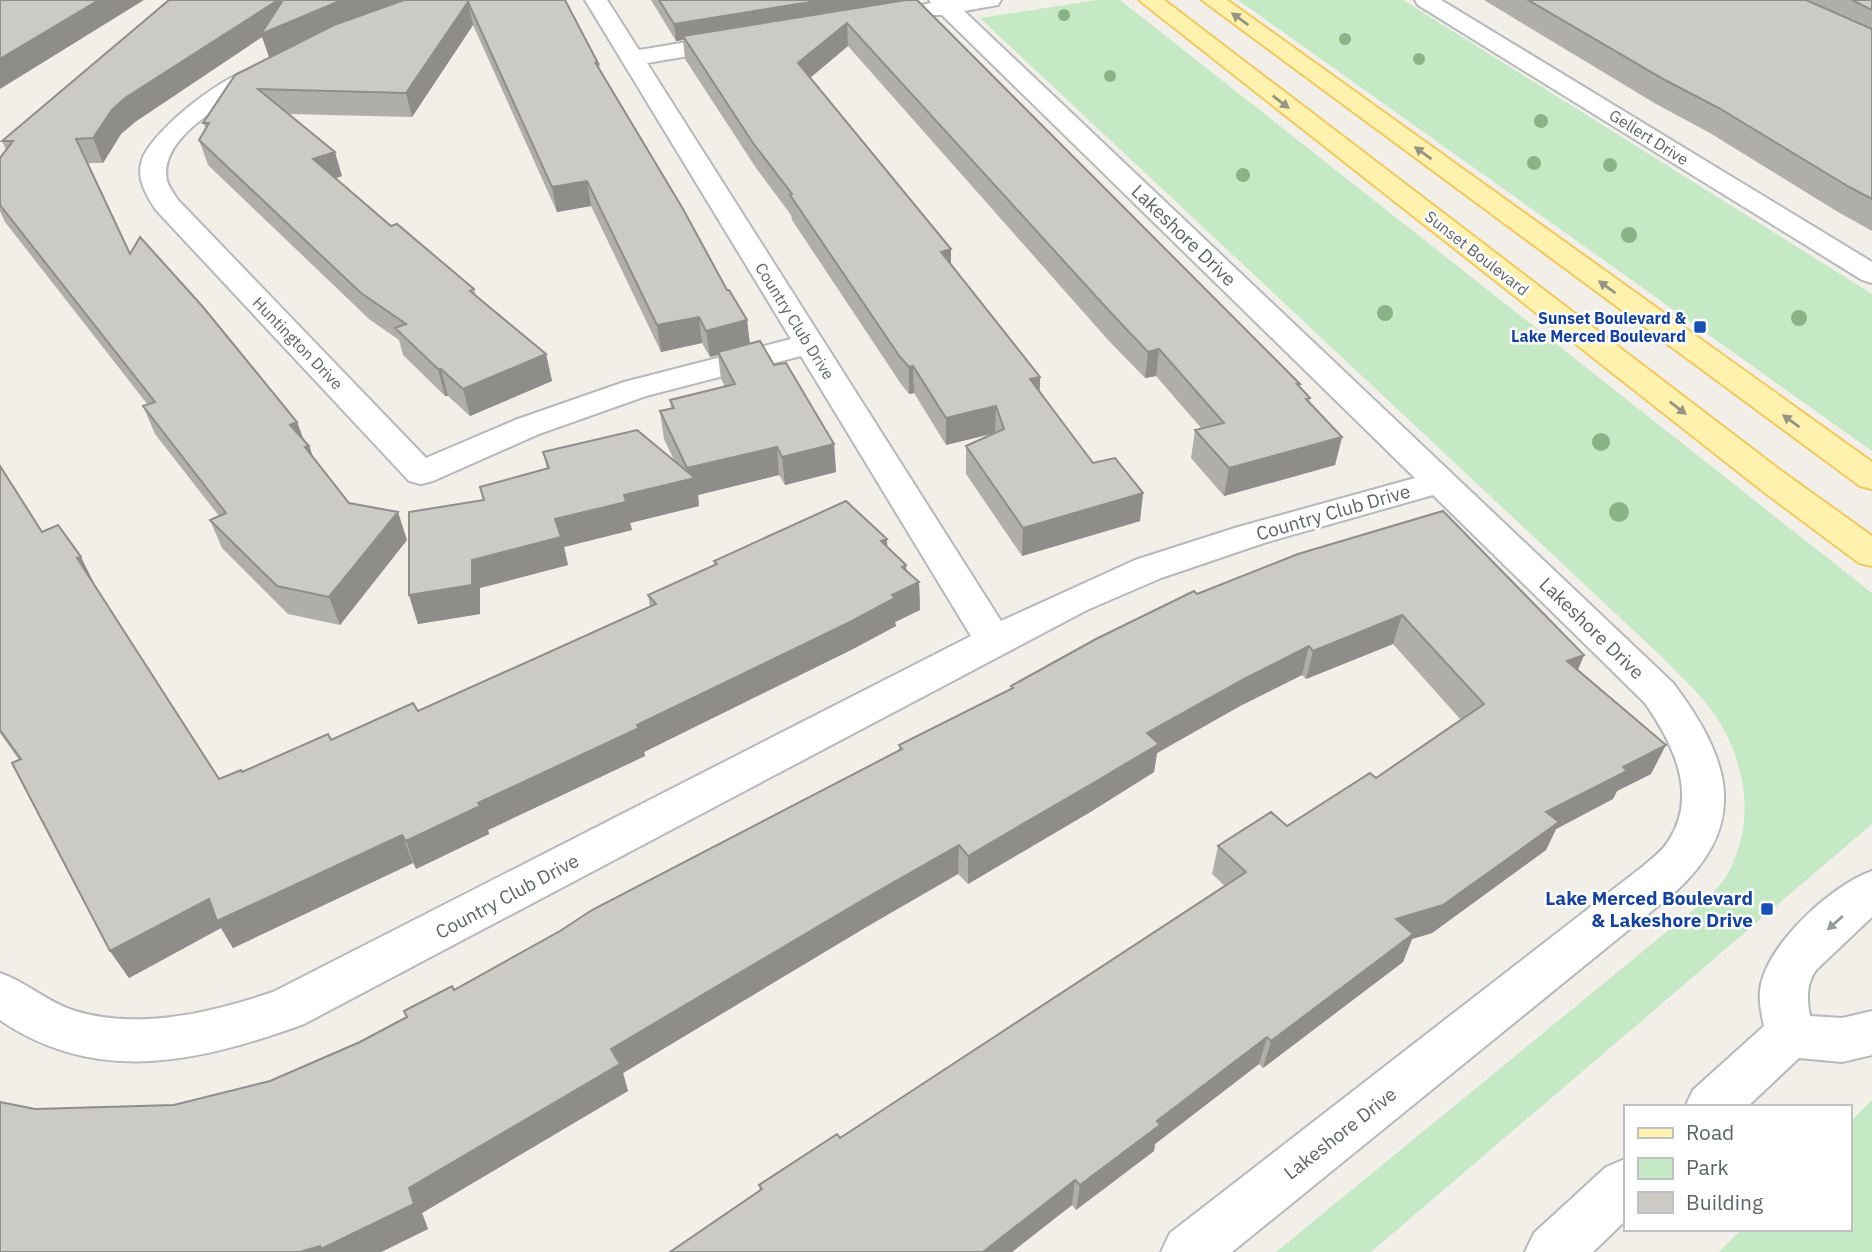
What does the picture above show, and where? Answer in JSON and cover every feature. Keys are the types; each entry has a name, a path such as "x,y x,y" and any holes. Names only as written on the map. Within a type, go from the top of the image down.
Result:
{"main road":[{"name":"Sunset Boulevard","path":"1150,0 1772,481 1872,554"},
{"path":"1213,0 1864,474"},
{"path":"1772,481 1872,576"}],"street":[{"name":"Country Club Drive","path":"596,0 995,641"},
{"path":"931,7 990,0"},
{"name":"Gellert Drive","path":"1426,0 1872,274"},
{"name":"Lakeshore Drive","path":"931,7 1440,482 1659,693 1682,723 1697,754 1705,787 1701,819 1686,852 1658,880 1189,1252"},
{"path":"632,58 760,37"},
{"name":"Huntington Drive","path":"288,58 206,107 172,131 155,156 152,182 166,204 421,472 527,427 613,396 685,374 810,344"},
{"name":"Country Club Drive","path":"0,994 24,1013 61,1029 103,1039 148,1042 195,1037 243,1025 287,1009 1074,601 1148,569 1238,539 1440,482"},
{"path":"1790,1034 1783,1007 1786,979 1799,955 1872,890"},
{"path":"1790,1034 1831,1041 1862,1038 1872,1033"},
{"path":"1713,1105 1790,1034"},
{"path":"1553,1252 1624,1186"}],"green space":[{"path":"1097,0 1120,0 1872,593 1872,824 1371,1252 1276,1252 1708,898 1722,883 1737,854 1744,816 1741,776 1729,739 1719,721 1699,695 1662,657 980,18"},
{"path":"1238,0 1403,0 1872,294 1872,451"},
{"path":"1872,1100 1872,1252 1719,1252 1740,1231 1851,1231 1851,1121"}],"building":[{"path":"0,0 99,0 0,59"},
{"path":"169,0 278,0 125,98 112,110 93,138 76,139 130,254 140,237 203,307 297,422 290,425 309,446 305,447 349,503 398,512 329,597 277,586 210,520 226,513 143,406 155,402 0,205 0,158 13,141 2,141"},
{"path":"283,0 342,0 261,34"},
{"path":"404,0 565,0 599,65 595,62 747,320 706,331 699,317 657,325 587,181 552,187 468,2 406,93 258,89 335,152 313,159 391,226 397,224 474,289 470,291 546,354 463,389 395,328 406,324 361,293 199,140 209,123 203,123 235,75 334,25"},
{"path":"659,0 823,0 674,24"},
{"path":"917,0 1300,384 1297,384 1310,398 1306,399 1342,437 1229,468 1195,430 1224,423 1159,349 1148,352 1112,314 847,23 798,63 951,249 941,252 1040,377 1030,379 1093,463 1115,458 1143,493 1023,528 966,446 1004,429 996,406 946,418 913,366 909,367 900,357 683,36"},
{"path":"1528,0 1806,0 1872,29 1872,199 1719,108 1665,80"},
{"path":"1852,0 1872,0 1872,10"},
{"path":"760,341 774,365 786,363 834,444 782,457 777,447 687,468 660,411 674,408 670,400 735,384 718,352"},
{"path":"637,430 695,478 624,495 626,502 555,519 561,537 472,560 472,585 409,595 409,512 484,500 480,487 549,468 543,452"},
{"path":"0,466 42,532 58,525 81,557 77,558 219,779 241,770 242,772 328,734 331,740 413,703 418,711 656,604 648,595 717,564 714,561 846,501 887,539 881,541 906,565 902,567 919,582 892,595 895,598 850,622 637,725 639,728 478,803 480,806 406,841 402,835 217,921 209,899 110,951 12,763 21,759 0,730"},
{"path":"1443,511 1584,655 1567,661 1666,745 1623,767 1627,771 1546,812 1559,822 1443,905 1396,919 1413,934 1271,1041 1267,1037 1157,1121 1160,1125 1080,1185 1075,1180 983,1252 670,1252 762,1189 759,1185 837,1134 840,1138 1246,872 1218,846 1271,812 1287,826 1370,773 1376,778 1484,704 1402,615 1313,651 1309,646 1147,733 1159,744 968,856 959,845 611,1049 620,1064 409,1188 414,1204 321,1249 320,1246 300,1252 0,1252 0,1102 35,1109 174,1105 270,1081 360,1042 407,1017 404,1011 452,986 454,990 560,931 592,910 902,749 899,745 1013,688 1011,686 1096,639 1194,591 1197,594 1298,554"}],"place":[{"name":"Sunset Boulevard & Lake Merced Boulevard","path":"1700,327"},
{"name":"Lake Merced Boulevard & Lakeshore Drive","path":"1767,909"}]}
